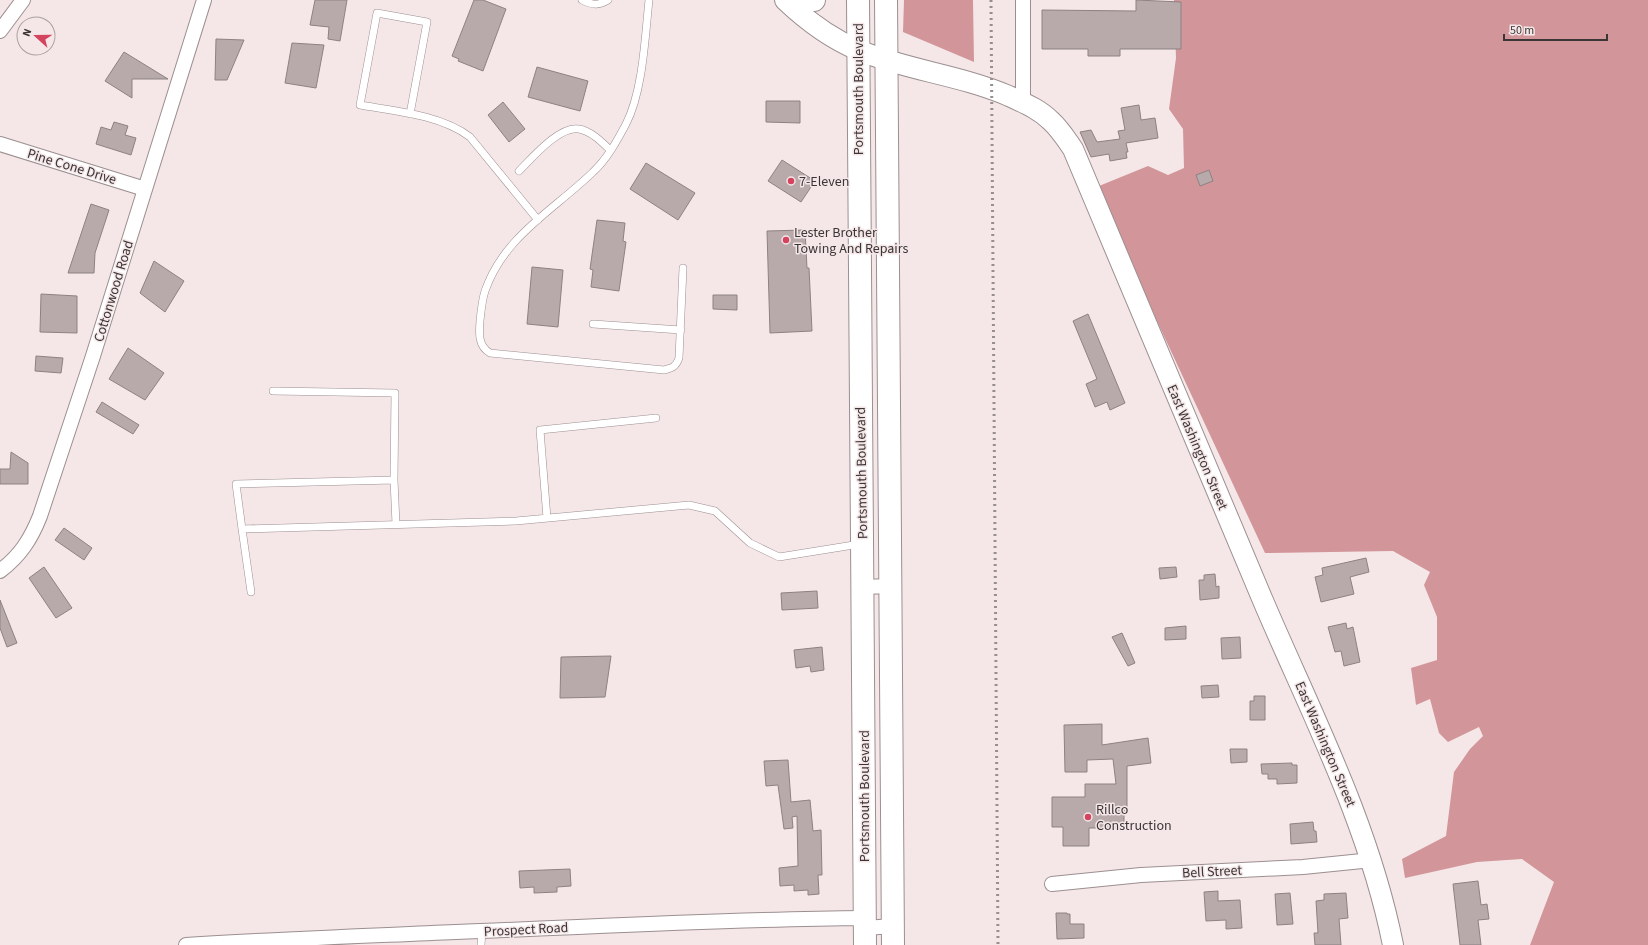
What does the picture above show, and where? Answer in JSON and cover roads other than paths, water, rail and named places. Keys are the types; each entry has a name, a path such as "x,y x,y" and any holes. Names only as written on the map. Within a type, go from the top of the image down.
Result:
{"main road":[{"name":"East Washington Street","path":"786,0 834,38 858,50 985,87 1023,102 1050,120 1063,134 1073,149 1227,515 1338,771 1372,860 1387,912 1393,945"},
{"path":"804,0 814,0"},
{"name":"Portsmouth Boulevard","path":"858,0 865,930"},
{"name":"Portsmouth Boulevard","path":"886,0 893,936"}],"street":[{"path":"0,31 23,0"},
{"name":"Cottonwood Road","path":"0,571 12,562 24,549 34,533 145,189 204,0"},
{"path":"1023,0 1023,102"},
{"name":"Pine Cone Drive","path":"0,144 145,189"},
{"path":"863,587 890,586"},
{"name":"Bell Street","path":"1052,884 1141,875 1303,867 1372,860"},
{"name":"Prospect Road","path":"186,945 319,942 360,935 482,938 671,922 865,930 893,936"}],"lane":[{"path":"582,0 591,4 601,4 608,0"},
{"path":"649,0 636,98 626,123 610,150 595,171 519,236 504,255 484,292 480,326 480,343 484,349 490,353 664,370 672,368 676,365 679,358 683,268"},
{"path":"410,114 427,22 377,13 360,105 410,114 447,124 459,129 470,137 538,220"},
{"path":"519,171 556,137 566,130 579,129 598,138 610,150"},
{"path":"593,324 681,330"},
{"path":"273,391 395,393 394,480 396,524"},
{"path":"547,518 540,430 656,418"},
{"path":"251,592 236,484 394,480"},
{"path":"242,529 516,521 689,504 715,511 750,543 779,557 862,544"}],"railway":[{"path":"991,0 998,945"}],"place":[{"name":"7-Eleven","path":"791,181"},
{"name":"Lester Brother Towing And Repairs","path":"786,240"},
{"name":"Rillco Construction","path":"1088,817"}]}
